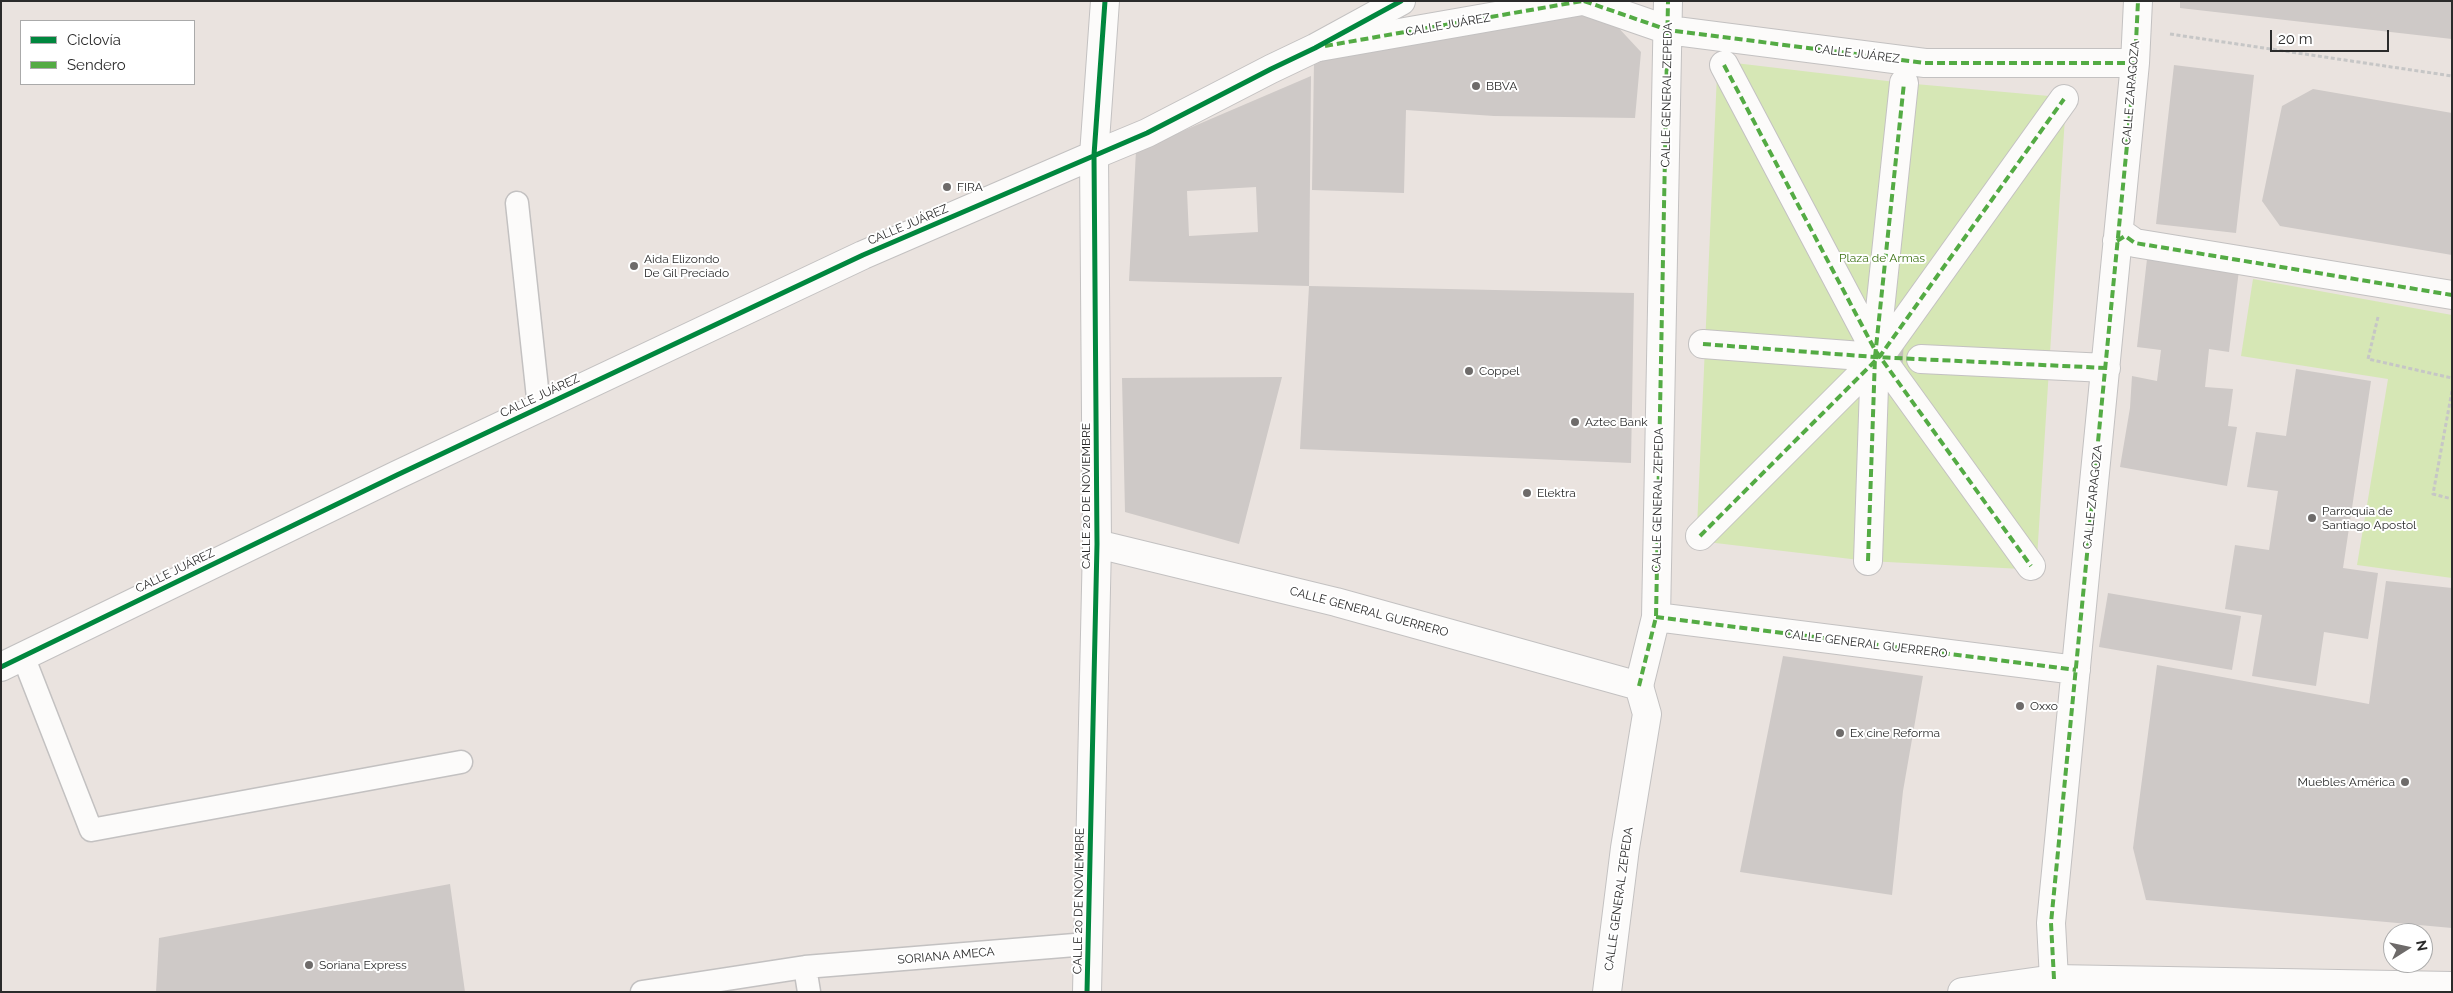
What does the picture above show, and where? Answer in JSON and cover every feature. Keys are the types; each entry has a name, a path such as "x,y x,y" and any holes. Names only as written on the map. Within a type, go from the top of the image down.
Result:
{"street":[{"name":"CALLE 20 DE NOVIEMBRE","path":"1087,992 1097,544 1094,155 1105,1"},
{"path":"1316,48 1401,1"},
{"name":"CALLE JUÁREZ","path":"12,662 539,407 863,255 1147,133 1316,48 1583,1 1668,30 1925,63 2135,63"},
{"name":"CALLE GENERAL ZEPEDA","path":"1607,992 1625,848 1647,714 1639,686 1656,618 1668,1"},
{"name":"CALLE ZARAGOZA","path":"2054,985 2051,923 2135,63 2138,1"},
{"path":"1724,65 1876,356 2031,566"},
{"path":"1868,561 1876,356 1904,83"},
{"path":"1700,536 1876,356 2064,99"},
{"path":"2118,241 2125,236 2135,243 2452,295"},
{"path":"1703,344 1876,356"},
{"path":"1920,359 2106,368"},
{"name":"CALLE GENERAL GUERRERO","path":"1097,544 1336,602 1639,686"},
{"name":"CALLE GENERAL GUERRERO","path":"1656,618 2076,670"},
{"path":"1962,992 2054,985 2452,986"}],"lane":[{"path":"517,203 539,407"},
{"path":"12,662 91,830 461,762"},
{"name":"SORIANA AMECA","path":"642,992 805,967 1087,944"},
{"path":"805,967 809,992"}],"path":[{"path":"2137,29 2452,76"},
{"path":"2385,284 2368,359 2452,378"},
{"path":"2452,391 2433,494 2452,499"}],"green space":[{"name":"Plaza de Armas","path":"1735,63 1904,83 2060,97 2066,101 2037,558 2022,569 1868,561 1707,542 1697,528 1717,74"},
{"path":"2253,279 2452,315 2452,578 2357,565 2388,379 2241,356"}],"building":[{"path":"2180,1 2452,1 2452,39 2180,8"},
{"name":"BBVA","path":"1601,9 1641,52 1635,118 1494,116 1406,110 1404,193 1312,190 1314,62"},
{"path":"2174,65 2254,75 2236,233 2156,224"},
{"path":"1311,76 1309,286 1129,281 1136,151","holes":["1256,187 1258,232 1189,236 1187,191"]},
{"path":"2313,89 2452,113 2452,255 2280,226 2262,201 2282,106"},
{"path":"2147,259 2239,270 2229,352 2209,349 2205,387 2233,389 2228,426 2237,427 2227,486 2120,467 2130,408 2132,376 2157,381 2161,350 2137,347"},
{"name":"Coppel","path":"1309,286 1634,293 1631,463 1300,449"},
{"name":"Parroquia de Santiago Apostol","path":"2296,369 2371,381 2343,568 2378,573 2368,639 2324,632 2316,686 2252,676 2262,615 2225,609 2235,545 2269,550 2278,491 2247,487 2256,432 2286,436"},
{"path":"1282,377 1239,544 1125,512 1122,378"},
{"path":"2386,581 2452,588 2452,928 2433,926 2433,923 2397,923 2146,900 2133,848 2157,665 2369,704"},
{"path":"2108,593 2241,616 2232,670 2099,647"},
{"name":"Ex cine Reforma","path":"1783,656 1923,676 1903,791 1892,895 1740,872"},
{"name":"Soriana Express","path":"450,884 465,992 156,992 159,938"}],"tunnel":[{"path":"1875,357 1921,359"}],"marked path":[{"path":"1325,46 1582,1"},
{"path":"1584,1 1668,30 1925,63 2135,63"},
{"path":"1639,686 1656,617 1668,1"},
{"path":"2054,979 2051,923 2135,63 2138,1"},
{"path":"1724,65 1875,350 2031,566"},
{"path":"1868,561 1875,357 1904,83"},
{"path":"1700,536 1880,356 2064,99"},
{"path":"2117,241 2125,236 2135,243 2452,295"},
{"path":"1703,344 1875,357 2106,368"},
{"path":"1656,617 2076,670"}],"cycle path":[{"path":"1087,992 1097,544 1094,155 1105,1"},
{"path":"1,667 397,475 863,255 1147,133 1315,48 1401,1"}],"place":[{"name":"BBVA","path":"1476,86"},
{"name":"FIRA","path":"947,187"},
{"name":"Aida Elizondo De Gil Preciado","path":"634,266"},
{"name":"Coppel","path":"1469,371"},
{"name":"Aztec Bank","path":"1575,422"},
{"name":"Elektra","path":"1527,493"},
{"name":"Parroquia de Santiago Apostol","path":"2312,518"},
{"name":"Oxxo","path":"2020,706"},
{"name":"Ex cine Reforma","path":"1840,733"},
{"name":"Muebles América","path":"2405,782"},
{"name":"Soriana Express","path":"309,965"}]}
